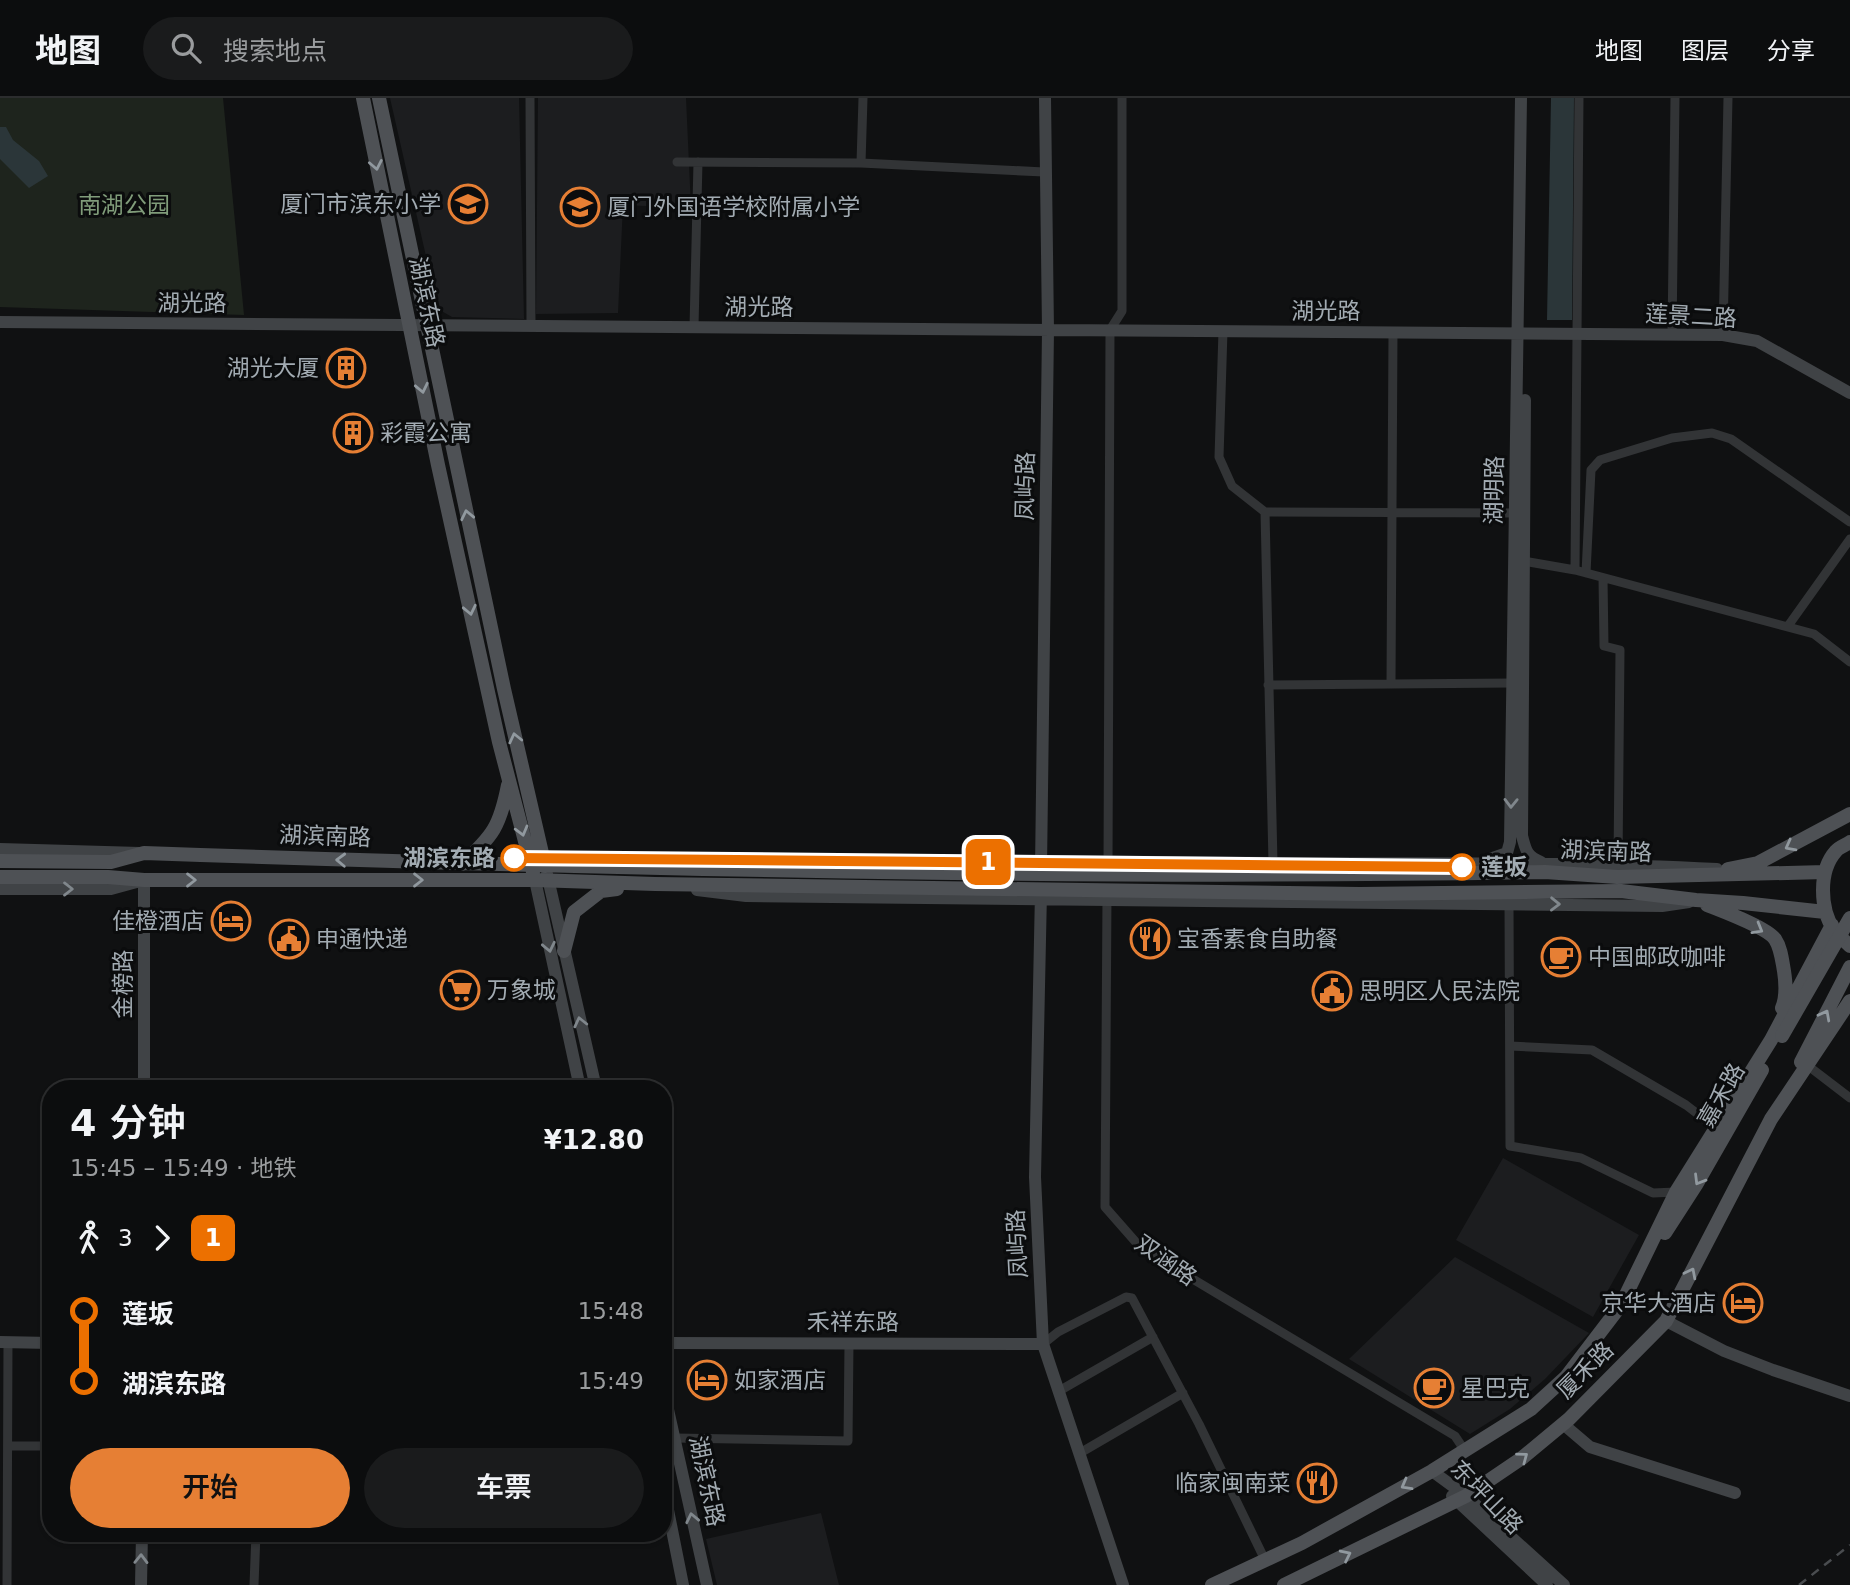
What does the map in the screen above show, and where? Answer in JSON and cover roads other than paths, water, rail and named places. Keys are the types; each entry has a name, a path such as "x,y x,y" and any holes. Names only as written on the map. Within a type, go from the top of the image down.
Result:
{"main road":[{"name":"湖滨东路","path":"363,98 499,743 538,865"},
{"name":"湖滨东路","path":"379,98 542,881"},
{"path":"462,864 488,841 503,811 508,784 499,743"},
{"path":"1722,870 1758,863 1850,814"},
{"path":"1850,842 1836,851 1825,873 1823,890 1829,918 1850,946"},
{"name":"湖滨南路","path":"0,861 111,862 144,853 1041,881 1107,894 1621,891 1743,903 1829,918"},
{"name":"湖滨南路","path":"0,877 655,884 1041,881 1108,868 1545,872 1617,877 1825,873"},
{"path":"564,951 574,912 601,891 655,884"},
{"path":"1696,900 1742,920 1774,938 1781,954 1786,999 1777,1038"},
{"path":"1212,1585 1303,1543 1432,1471 1531,1409 1566,1377 1621,1306 1676,1192 1777,1038 1829,918"},
{"name":"嘉禾路","path":"1627,1293 1696,1185 1777,1038 1850,918"},
{"path":"1771,1119 1850,967"},
{"name":"厦禾路","path":"1284,1585 1461,1498 1522,1458 1563,1424 1666,1321 1771,1119 1850,1001"},
{"path":"1809,1062 1850,1014"}],"street":[{"path":"530,98 531,326"},
{"path":"861,163 863,98"},
{"name":"凤屿路","path":"1045,98 1048,330 1035,1177 1043,1344 1123,1585"},
{"path":"1122,98 1122,311 1110,330 1108,868 1273,863 1541,862 1618,863 1770,874"},
{"name":"湖明路","path":"1521,98 1522,836 1529,857 1541,862"},
{"name":"湖明路","path":"1479,862 1507,852 1510,842 1515,513 1529,98"},
{"path":"1575,570 1579,98"},
{"path":"1672,335 1675,98"},
{"path":"1723,335 1728,98"},
{"path":"677,162 861,163 1044,172"},
{"path":"694,327 698,162"},
{"name":"湖光路","path":"0,322 1521,333"},
{"path":"1223,331 1219,457 1232,486 1265,512 1515,513"},
{"path":"1391,684 1393,332"},
{"name":"莲景二路","path":"1521,333 1723,335 1757,341 1850,393"},
{"path":"1586,573 1591,470 1600,460 1672,438 1712,433 1731,439 1850,522"},
{"path":"1265,512 1273,863"},
{"path":"1788,626 1850,539"},
{"path":"1523,561 1575,570 1814,634 1850,662"},
{"path":"1604,578 1604,646 1620,650 1618,863"},
{"path":"1268,685 1512,684"},
{"path":"0,849 144,853"},
{"path":"0,889 111,889 144,880"},
{"name":"金榜路","path":"144,880 144,1080"},
{"name":"湖滨东路","path":"542,881 564,951 594,1080"},
{"name":"湖滨东路","path":"542,881 579,1080"},
{"name":"湖滨南路","path":"1107,894 1662,906 1696,900"},
{"name":"双涵路","path":"1107,894 1105,1207 1141,1248 1455,1436 1465,1451"},
{"path":"1509,903 1510,1146 1581,1158 1653,1192 1676,1192"},
{"path":"1510,1046 1592,1050 1686,1105 1716,1128"},
{"path":"1809,1062 1850,1098"},
{"path":"1043,1344 1058,1332 1126,1297 1132,1298 1183,1393 1265,1560"},
{"path":"1666,1321 1724,1350 1773,1370 1850,1395"},
{"path":"1059,1391 1153,1337"},
{"path":"7,1585 4,1550 8,1446 4,1429 4,1342 42,1343"},
{"name":"禾祥东路","path":"672,1343 1043,1344"},
{"path":"675,1438 848,1441 849,1343"},
{"path":"1080,1453 1183,1393"},
{"path":"1563,1424 1590,1447 1735,1493"},
{"name":"湖滨东路","path":"672,1425 707,1585"},
{"path":"8,1446 42,1446"},
{"name":"东坪山路","path":"1432,1471 1547,1585"},
{"name":"东坪山路","path":"1461,1498 1564,1585"},
{"name":"湖滨东路","path":"672,1530 683,1585"},
{"path":"141,1585 142,1542"},
{"path":"254,1585 256,1542"}],"railway":[{"path":"1799,1585 1850,1545"}],"metro line":[{"name":"1","path":"514,858 1462,867"}],"place":[{"name":"厦门市滨东小学","path":"468,204"},
{"name":"厦门外国语学校附属小学","path":"580,207"},
{"name":"湖光大厦","path":"346,368"},
{"name":"彩霞公寓","path":"353,433"},
{"name":"湖滨东路","path":"514,858"},
{"name":"莲坂","path":"1462,867"},
{"name":"佳橙酒店","path":"231,921"},
{"name":"申通快递","path":"289,939"},
{"name":"宝香素食自助餐","path":"1150,939"},
{"name":"中国邮政咖啡","path":"1561,957"},
{"name":"万象城","path":"460,990"},
{"name":"思明区人民法院","path":"1332,991"},
{"name":"京华大酒店","path":"1743,1303"},
{"name":"如家酒店","path":"707,1380"},
{"name":"星巴克","path":"1434,1388"},
{"name":"临家闽南菜","path":"1317,1483"}],"park label":[{"name":"南湖公园","path":"124,205"}]}
